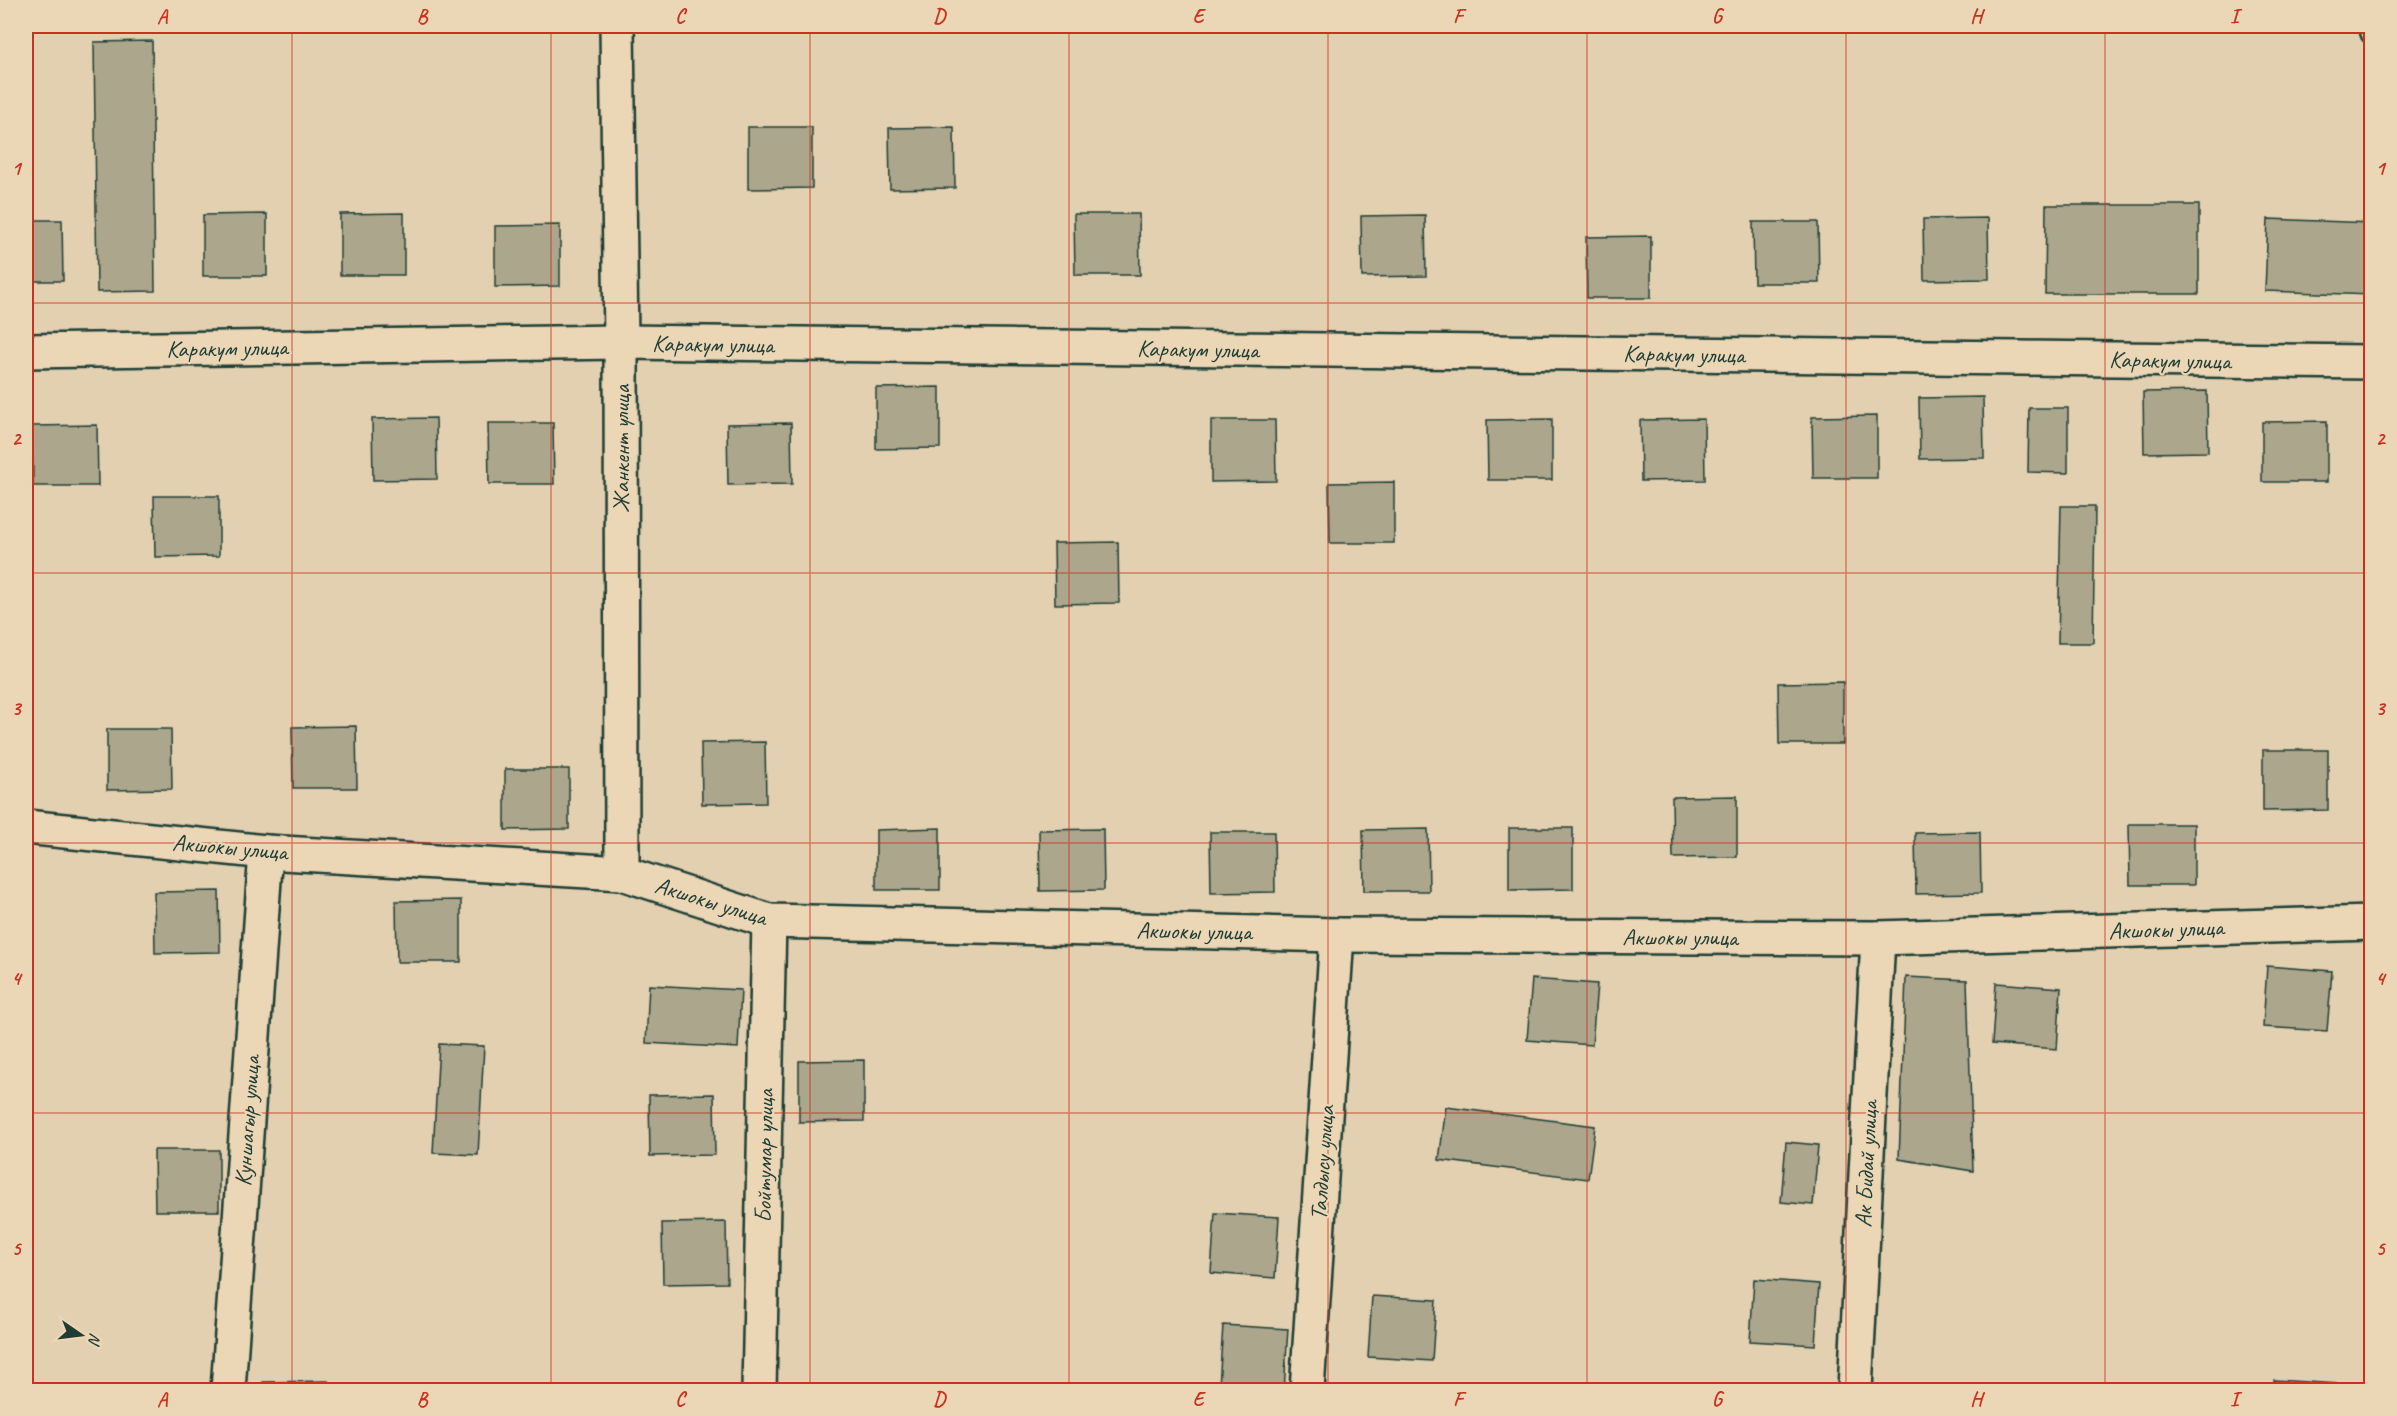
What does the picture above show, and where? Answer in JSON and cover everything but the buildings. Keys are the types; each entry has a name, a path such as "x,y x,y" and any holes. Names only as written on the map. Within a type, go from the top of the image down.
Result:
{"street":[{"name":"Жанкент улица","path":"617,26 621,342 622,873"},
{"name":"Каракум улица","path":"26,351 621,342 2372,362"},
{"name":"Акшокы улица","path":"26,827 266,852 622,873 769,921 1337,935 1878,938 2372,923"},
{"name":"Куншагыр улица","path":"228,1390 266,852"},
{"name":"Бойтумар улица","path":"759,1390 769,921"},
{"name":"Талдысу улица","path":"1307,1390 1337,935"},
{"name":"Ак Бидай улица","path":"1855,1390 1878,938"}],"lane":[{"path":"2370,26 2372,33"}]}
